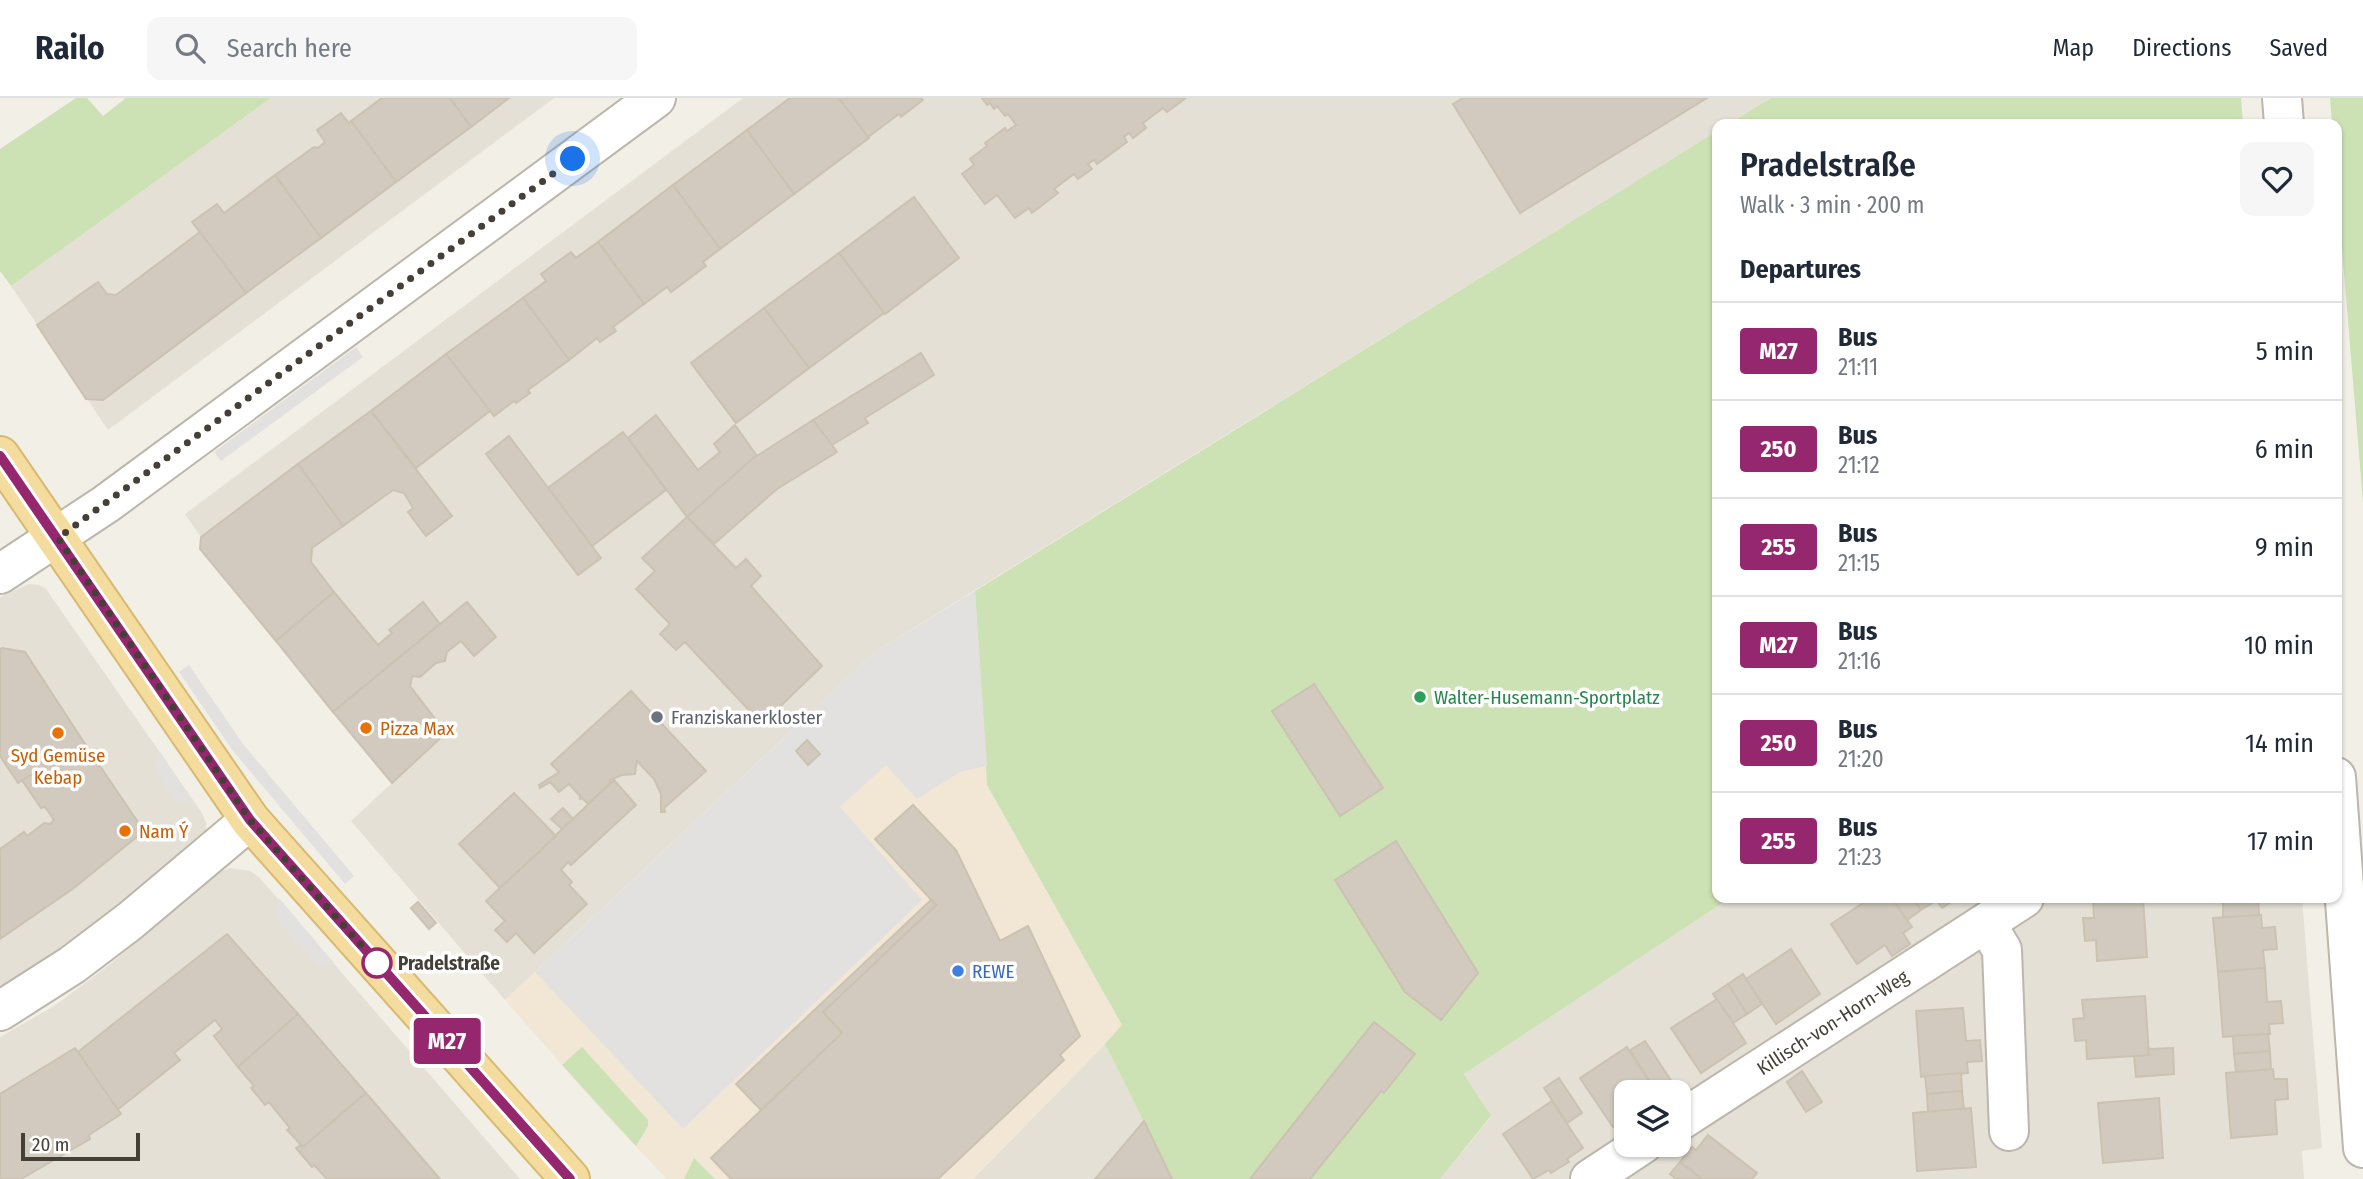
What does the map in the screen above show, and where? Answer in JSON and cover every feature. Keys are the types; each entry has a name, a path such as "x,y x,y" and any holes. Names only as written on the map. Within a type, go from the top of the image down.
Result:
{"main road":[{"path":"0,456 250,820 570,1179"}],"street":[{"path":"0,575 58,538 656,98"},
{"path":"2281,98 2283,119"},
{"path":"0,1011 72,965 130,921 250,820"},
{"path":"2342,860 2363,1148"},
{"name":"Killisch-von-Horn-Weg","path":"1691,1114 2016,903"},
{"path":"1986,923 2002,950 2010,1131"},
{"path":"1590,1179 1623,1157"}],"shaded area":[{"path":"271,98 554,98 108,430 11,286"},
{"path":"743,98 1771,98 1736,119 1712,119 1712,134 875,652 505,1000 351,821 392,783 200,549 201,537 185,514"},
{"path":"356,347 363,357 221,461 214,452"},
{"path":"29,584 46,589 202,813 206,834 203,843 0,996 0,597"},
{"path":"975,591 987,785 1123,1026 973,1179 667,1179 606,1115 505,1000 875,652"},
{"path":"975,591 987,766 960,772 917,799 886,765 840,807 922,900 683,1129 535,972 875,652"},
{"path":"189,665 243,744 354,876 345,884 233,751 179,672"},
{"path":"160,752 193,802 176,802 154,768"},
{"path":"230,868 250,871 259,877 520,1179 0,1179 0,1037 54,1006 104,969 219,872"},
{"path":"279,898 334,963 317,966 276,919"},
{"path":"1722,903 2302,903 2322,1148 2302,1151 2304,1179 1440,1179 1491,1117 1464,1074"},
{"path":"1105,1044 1172,1179 973,1179"}],"green space":[{"path":"76,98 87,98 103,116 126,98 271,98 11,286 0,271 0,149"},
{"path":"1771,98 2241,98 2243,119 1736,119"},
{"path":"2330,98 2363,98 2363,502 2342,248 2342,119 2332,119"},
{"name":"Walter-Husemann-Sportplatz","path":"1712,134 1712,903 1722,903 1464,1074 1491,1116 1440,1179 1172,1179 1105,1044 1122,1025 987,785 975,591"},
{"path":"582,1047 648,1120 648,1126 636,1146 562,1065"},
{"path":"694,1158 715,1179 684,1179"}],"building":[{"path":"382,98 450,98 471,127 396,182 351,121"},
{"path":"450,98 509,98 471,127"},
{"path":"790,98 839,98 869,138 794,194 747,130"},
{"path":"839,98 921,98 923,100 868,137"},
{"path":"982,98 1186,98 1167,112 1163,108 1143,123 1146,128 1133,138 1129,133 1124,137 1127,142 1097,164 1094,160 1088,164 1092,169 1078,179 1074,174 1054,189 1058,193 1032,213 1029,208 1015,218 997,195 985,204 962,174 974,165 970,159 987,146 985,143 1005,128 1007,131 1016,125 1008,114 1005,116 997,106 994,109 990,103 987,105"},
{"path":"1463,98 1707,98 1520,213 1453,104"},
{"path":"341,113 349,123 351,121 396,182 321,238 275,175 325,142 317,130"},
{"path":"747,130 794,194 720,249 673,185"},
{"path":"275,175 321,238 246,293 192,222 217,204 224,213"},
{"path":"673,185 720,249 703,262 706,266 671,292 667,287 644,304 598,242"},
{"path":"914,197 959,258 885,314 839,253"},
{"path":"200,232 246,293 103,400 86,399 37,325 98,282 107,294 116,295"},
{"path":"598,242 644,304 613,327 616,331 600,342 597,338 569,360 523,298 546,281 541,274 571,252 576,258"},
{"path":"839,253 884,313 809,368 764,308"},
{"path":"523,298 569,360 528,390 530,393 494,416 446,354"},
{"path":"764,308 809,368 736,423 691,363"},
{"path":"921,353 934,375 865,418 868,423 832,445 813,420"},
{"path":"446,354 490,411 416,468 371,411"},
{"path":"371,411 452,516 426,536 408,512 413,508 404,493 393,490 343,526 298,464"},
{"path":"656,415 698,470 720,452 714,444 735,425 757,456 687,517 628,438"},
{"path":"813,420 837,452 777,489 714,544 687,517 752,459"},
{"path":"623,432 666,490 592,546 548,488"},
{"path":"509,436 601,558 578,575 486,454"},
{"path":"298,464 343,526 312,548 311,562 334,592 276,641 200,549 201,537"},
{"name":"Franziskanerkloster","path":"687,517 736,568 746,559 761,576 751,586 822,666 762,724 685,642 676,650 660,634 670,624 636,589 655,571 642,558"},
{"path":"334,592 378,645 392,633 389,630 423,602 440,624 333,712 276,641"},
{"path":"467,602 496,637 474,656 461,641 447,652 445,661 436,663 420,677 412,676 410,686 446,733 392,783 333,712"},
{"path":"2,648 25,652 85,744 18,783 0,756"},
{"path":"1314,684 1383,788 1340,816 1272,711"},
{"path":"631,691 706,771 664,808 665,812 661,812 661,794 654,779 637,761 635,774 610,780 588,804 580,799 569,784 559,792 550,782 540,788 539,785 559,772 551,764"},
{"path":"807,740 820,754 808,765 796,751"},
{"path":"85,744 144,831 74,888 0,939 0,849 24,832 27,836 44,823 50,824 54,820 45,807 41,808 22,780"},
{"path":"614,780 636,805 571,865 568,862 561,870 572,882 569,885 587,904 534,953 516,933 507,942 495,930 505,921 486,901"},
{"path":"514,793 556,836 500,888 459,844"},
{"name":"REWE","path":"913,805 956,850 1000,941 1028,926 1080,1036 1060,1055 1064,1060 938,1179 731,1179 711,1158 842,1033 823,1012 936,905 875,839"},
{"path":"563,808 573,819 562,829 551,819"},
{"path":"1396,841 1478,973 1441,1020 1405,992 1335,880"},
{"path":"931,900 936,905 823,1012 842,1033 761,1110 736,1084"},
{"path":"418,902 436,923 429,929 411,908"},
{"path":"1863,903 1895,903 1912,927 1903,933 1910,944 1892,956 1885,945 1857,964 1831,924"},
{"path":"1895,903 1916,903 1921,910 1907,920"},
{"path":"1916,903 1932,903 1921,910"},
{"path":"2093,903 2143,903 2147,957 2097,961 2096,940 2085,941 2083,918 2094,918"},
{"path":"2223,903 2258,903 2259,915 2223,918"},
{"path":"2261,915 2262,928 2275,927 2277,949 2263,950 2265,968 2218,972 2213,918"},
{"path":"227,934 298,1014 238,1067 214,1036 222,1029 215,1020 174,1053 180,1060 117,1110 78,1052"},
{"path":"1791,949 1820,994 1776,1024 1746,979"},
{"path":"2265,968 2267,1002 2281,1001 2283,1023 2269,1024 2270,1034 2223,1037 2218,972"},
{"path":"1743,974 1762,1004 1747,1014 1728,984"},
{"path":"1728,984 1747,1014 1733,1023 1713,994"},
{"path":"2145,996 2149,1055 2087,1059 2086,1040 2075,1041 2073,1019 2084,1018 2082,1000"},
{"path":"1717,999 1746,1043 1701,1073 1671,1028"},
{"path":"1963,1008 1966,1041 1980,1040 1982,1061 1967,1062 1968,1073 1921,1077 1916,1011"},
{"path":"298,1014 366,1093 303,1147 287,1130 290,1128 269,1102 265,1105 251,1088 254,1086 238,1067"},
{"path":"1374,1022 1415,1054 1384,1093 1381,1091 1310,1179 1250,1179"},
{"path":"2268,1034 2270,1051 2234,1054 2233,1036"},
{"path":"1645,1041 1671,1080 1649,1080 1630,1050"},
{"path":"1627,1047 1648,1080 1614,1080 1613,1127 1580,1078"},
{"path":"75,1048 121,1114 89,1135 90,1139 21,1179 0,1179 0,1094"},
{"path":"2173,1048 2174,1074 2136,1077 2134,1056 2149,1055 2148,1049"},
{"path":"2270,1051 2271,1070 2236,1072 2234,1054"},
{"path":"2273,1069 2274,1079 2287,1079 2288,1099 2275,1100 2277,1134 2231,1138 2226,1073"},
{"path":"1802,1071 1822,1102 1806,1112 1787,1082"},
{"path":"1961,1073 1962,1091 1927,1094 1925,1076"},
{"path":"1559,1078 1582,1113 1567,1123 1544,1088"},
{"path":"1962,1091 1964,1109 1928,1112 1927,1094"},
{"path":"366,1093 440,1179 327,1179 314,1165 312,1167 296,1148 301,1145 303,1147"},
{"path":"2159,1098 2163,1158 2103,1163 2098,1103"},
{"path":"1552,1101 1583,1148 1567,1159 1569,1162 1551,1173 1549,1170 1533,1179 1503,1134"},
{"path":"1971,1108 1976,1167 1917,1171 1913,1113"},
{"path":"1144,1121 1172,1179 1095,1179"},
{"path":"1708,1135 1757,1173 1752,1179 1702,1179 1680,1162 1684,1157 1691,1157 1692,1147 1696,1150"},
{"path":"1680,1162 1702,1179 1674,1179 1670,1174"}],"bus line":[{"name":"M27","path":"0,456 250,820 570,1179"}],"place":[{"name":"Walter-Husemann-Sportplatz","path":"1420,697"},
{"name":"Franziskanerkloster","path":"657,717"},
{"name":"Pizza Max","path":"366,728"},
{"name":"Syd Gemüse Kebap","path":"58,733"},
{"name":"Nam Ý","path":"125,831"},
{"name":"Pradelstraße","path":"377,963"},
{"name":"REWE","path":"958,971"}],"route":[{"path":"377,963 250,820 58,538 573,159"}]}
